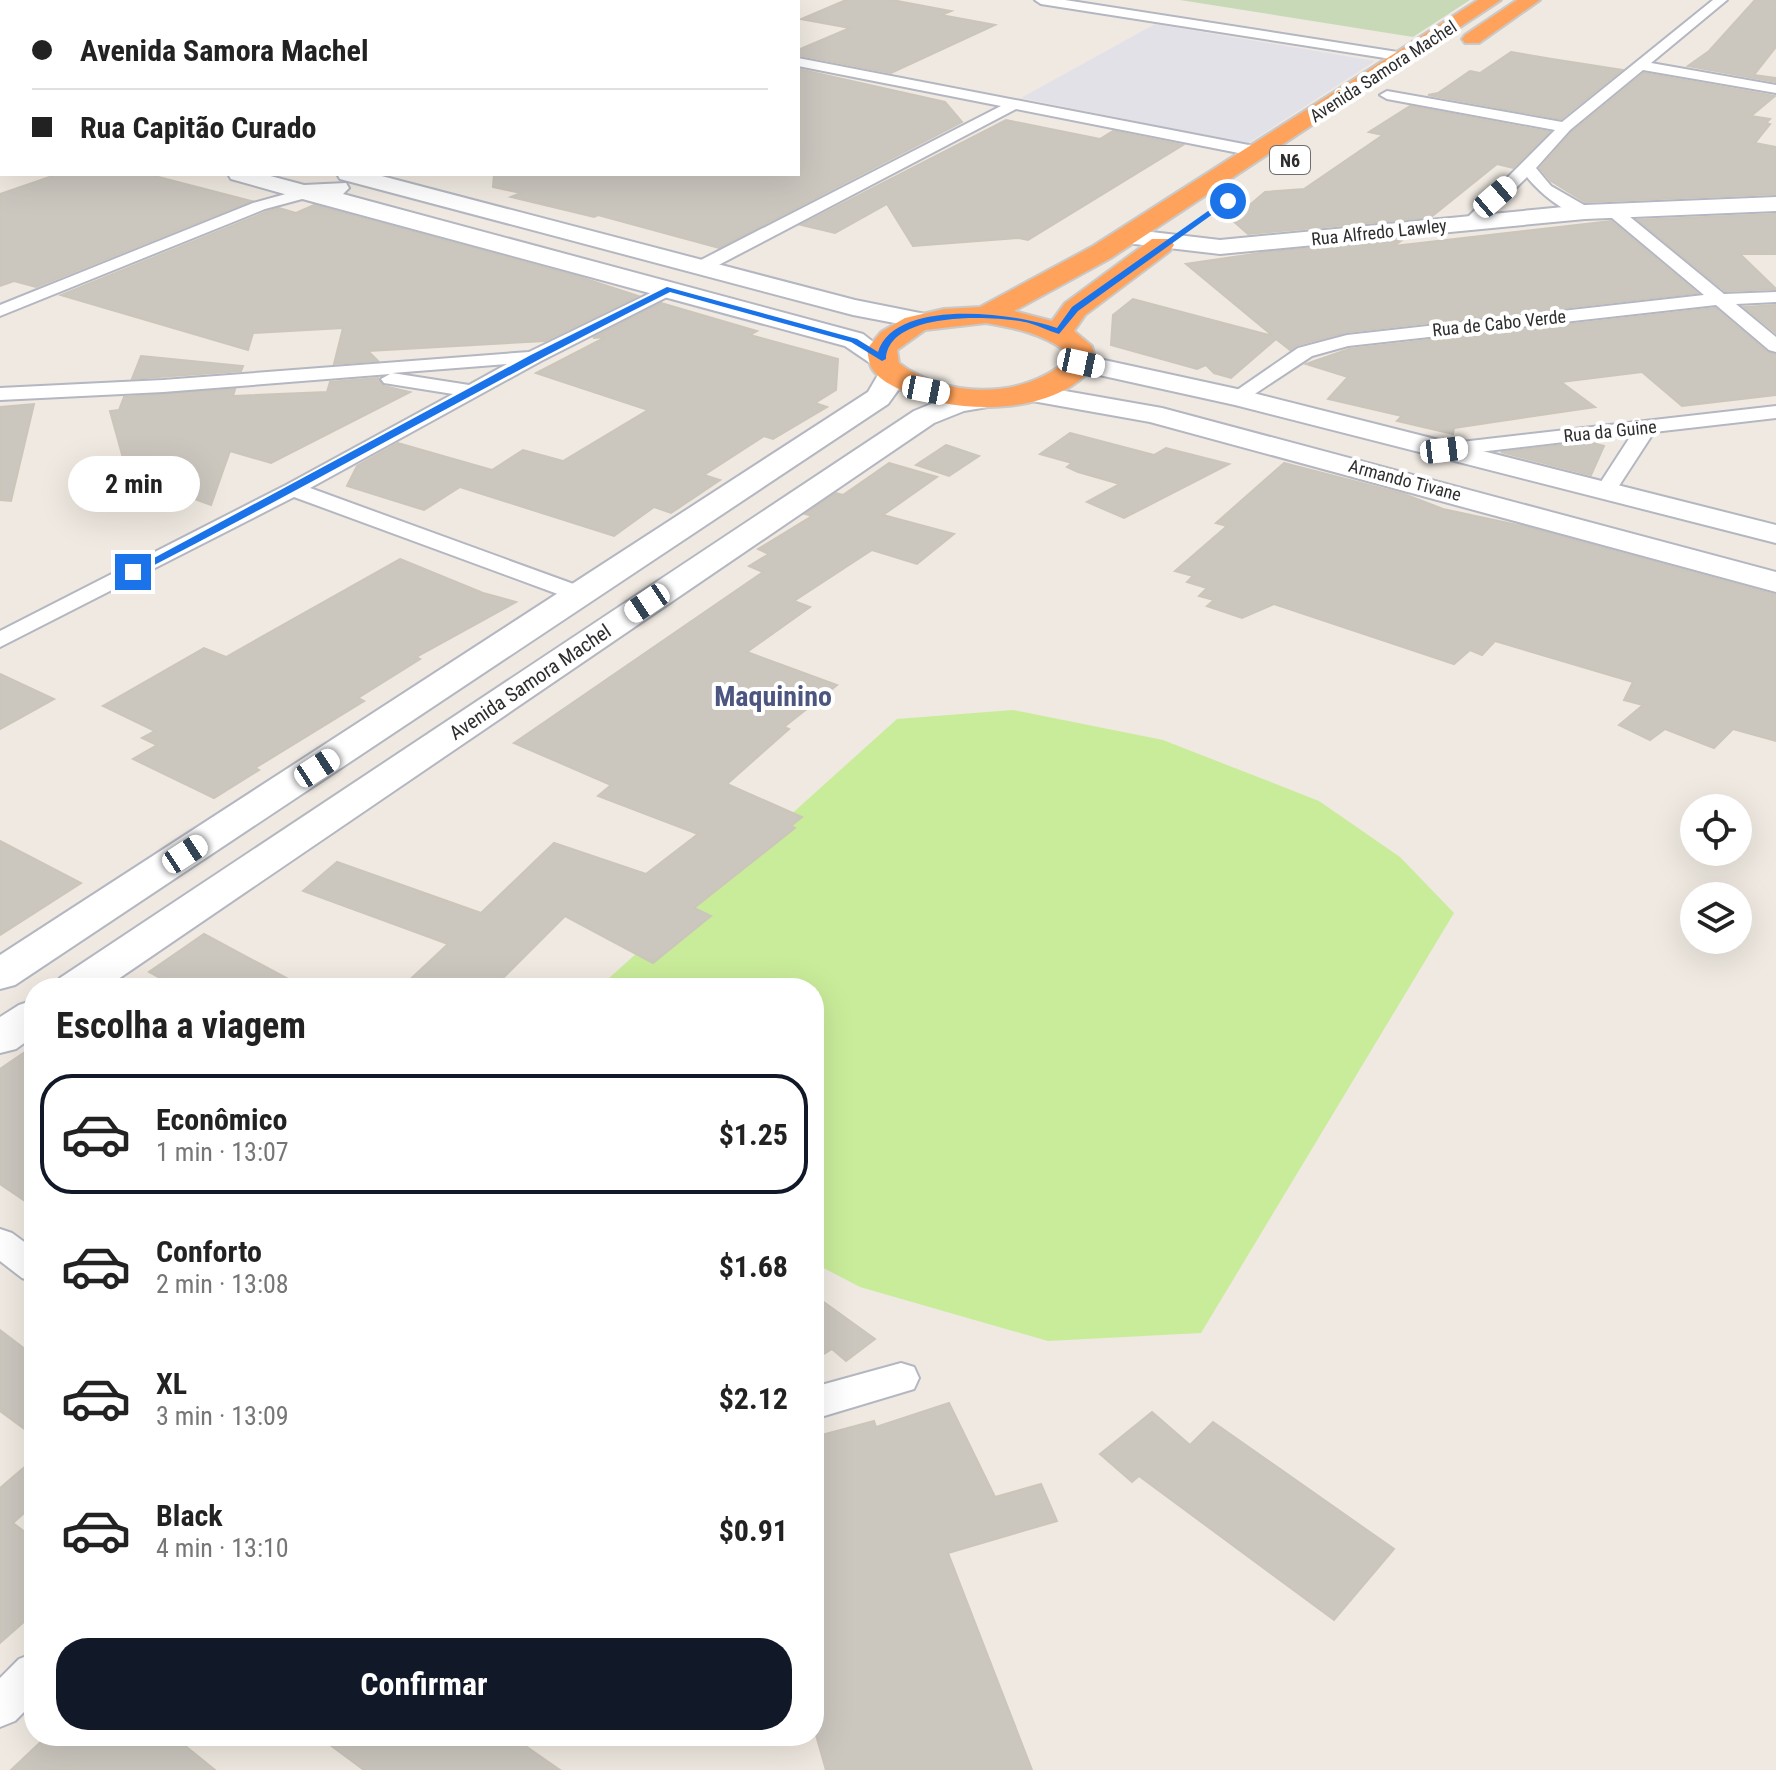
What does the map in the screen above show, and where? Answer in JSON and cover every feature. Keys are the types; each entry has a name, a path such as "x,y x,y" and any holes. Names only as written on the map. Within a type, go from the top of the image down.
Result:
{"highway":[{"name":"Avenida Samora Machel","path":"986,315 1040,288 1306,121 1407,62 1491,0"},
{"name":"Avenida Samora Machel","path":"1363,111 1387,95 1407,62 1449,54 1530,0"},
{"path":"1306,121 1339,127"},
{"path":"1216,179 1248,187"},
{"path":"1059,331 1075,309 1190,226"},
{"path":"986,315 1030,321 1059,331 1078,346 1081,363 1071,376 1054,386 1031,393 995,398 959,397 926,390 887,366 882,349 888,339 900,331 926,321 986,315"}],"street":[{"path":"1041,0 1407,62"},
{"path":"1471,223 1565,127 1721,0"},
{"path":"800,62 1259,152"},
{"path":"1638,65 1776,89"},
{"path":"1387,95 1565,127"},
{"path":"703,266 1015,104"},
{"path":"1528,168 1535,181 1545,189 1576,206"},
{"path":"251,176 337,188 351,180 350,176"},
{"path":"354,176 853,307 926,321"},
{"path":"259,206 299,184"},
{"path":"0,311 259,206 299,184 854,340 887,366 890,382 878,398 0,975"},
{"path":"1495,197 1528,196 1576,206"},
{"name":"Rua Alfredo Lawley","path":"1126,236 1194,246 1262,244 1471,223 1576,206 1612,210 1776,204"},
{"path":"1612,210 1776,346"},
{"path":"597,270 633,248"},
{"path":"0,640 293,489 534,357 669,289"},
{"name":"Rua de Cabo Verde","path":"1237,397 1305,352 1347,341 1720,299 1776,297"},
{"path":"0,394 163,386 534,357"},
{"name":"Armando Tivane","path":"1081,363 1237,397 1766,531"},
{"path":"340,372 473,391"},
{"name":"Armando Tivane","path":"1031,393 1152,414 1776,582"},
{"name":"Avenida Samora Machel","path":"90,978 924,417 958,403 995,398"},
{"name":"Rua da Guine","path":"1444,450 1776,412"},
{"path":"1294,451 1326,421"},
{"path":"1606,491 1647,427"},
{"path":"1352,466 1382,434"},
{"path":"293,489 582,595"},
{"path":"1729,570 1766,531"},
{"path":"0,1038 24,1022"},
{"path":"0,1242 24,1260"},
{"path":"824,1400 901,1378"},
{"path":"0,1707 24,1683"}],"shaded area":[{"path":"1155,24 1375,61 1247,144 1021,98"}],"green space":[{"path":"1180,0 1470,0 1413,37"},
{"path":"1013,710 1163,740 1319,801 1400,857 1454,913 1201,1333 1048,1341 860,1287 824,1268 824,978 609,978 897,719"}],"building":[{"path":"846,0 892,0 951,11 941,15 995,25 891,73 800,55 800,49 850,28 801,19"},
{"path":"1755,0 1776,0 1776,47 1754,75 1776,78 1776,82 1688,66 1709,51"},
{"path":"1511,52 1622,70 1561,119 1428,95 1438,93 1470,71 1480,73"},
{"path":"800,69 945,102 962,122 719,248 598,215 594,217 511,197 521,193 493,187 494,176 800,176"},
{"path":"1644,73 1775,96 1751,116 1770,119 1766,123 1770,124 1755,143 1776,147 1776,194 1585,202 1551,181 1540,168 1572,132"},
{"path":"1410,106 1549,132 1513,168 1497,164 1431,217 1248,234 1232,220 1265,192 1304,189 1383,135 1369,132"},
{"path":"1006,120 1100,139 1113,131 1183,145 1028,240 1019,238 913,246 887,204 835,233 801,225"},
{"path":"52,176 155,176 251,201 36,287 14,281 0,286 0,194"},
{"path":"314,205 580,277 638,296 545,341 368,351 378,361 334,364 343,328 253,333 248,350 61,295 266,212 279,208 296,213"},
{"path":"1776,214 1776,254 1740,254 1776,289 1725,291 1638,220"},
{"path":"1611,221 1697,293 1347,332 1297,345 1290,350 1276,339 1231,378 1214,373 1206,365 1197,369 1111,345 1113,315 1133,299 1273,336 1186,264 1267,252 1402,240 1394,246"},
{"path":"661,303 757,331 750,335 838,359 836,390 815,403 827,407 773,439 764,436 704,475 720,480 671,513 654,507 614,536 460,487 424,510 347,486 357,466 398,443 492,470 523,450 563,461 648,410 536,373 606,337 593,338"},
{"path":"1776,305 1776,333 1744,307"},
{"path":"1715,308 1767,352 1776,355 1776,395 1682,406 1642,372 1561,382 1595,407 1454,428 1453,434 1397,421 1402,416 1328,399 1348,377 1306,364 1349,349"},
{"path":"141,356 243,366 241,371 132,379"},
{"path":"378,378 384,386 410,392 271,463 230,451 211,505 142,480 131,487 110,411 119,410 124,397 235,389 233,396 327,392 330,382"},
{"path":"34,404 11,501 0,500 0,407"},
{"path":"1070,433 1154,455 1166,448 1229,464 1124,518 1087,502 1120,484 1078,472 1067,467 1072,463 1040,454"},
{"path":"1589,442 1604,446 1591,475 1501,452"},
{"path":"946,445 979,456 949,476 916,465"},
{"path":"889,463 937,477 883,515 954,534 917,564 872,550 794,601 810,607 747,652 837,685 784,727 789,729 727,784 802,817 791,826 795,828 694,908 711,916 653,963 565,916 503,978 412,978 448,944 303,891 337,862 481,913 554,843 646,874 698,834 598,796 611,785 514,743 763,572 749,566 769,554 758,549 812,516 805,514 836,493 843,495"},
{"path":"1284,463 1404,494 1443,509 1522,526 1776,595 1776,741 1733,729 1714,748 1665,729 1650,740 1619,725 1643,705 1624,700 1633,682 1495,641 1482,655 1470,650 1454,664 1274,604 1242,618 1207,606 1214,600 1199,596 1207,588 1187,582 1193,576 1175,571 1227,526 1216,523"},
{"path":"400,559 483,593 516,602 416,657 420,659 358,698 364,701 255,768 259,770 214,798 133,759 157,745 142,738 155,731 103,706 204,648 226,657"},
{"path":"0,674 54,699 0,729"},
{"path":"0,841 81,883 0,935"},
{"path":"204,934 286,978 160,978 149,972"},
{"path":"24,1053 24,1200 0,1184 0,1069"},
{"path":"824,1302 875,1339 846,1361 832,1349 824,1354"},
{"path":"0,1330 24,1348 24,1429 0,1411"},
{"path":"949,1403 995,1497 1041,1484 1057,1521 948,1553 1032,1770 826,1770 819,1746 824,1746 824,1434 874,1421 876,1427"},
{"path":"1152,1412 1190,1445 1213,1422 1394,1549 1334,1620 1139,1476 1132,1482 1100,1454"},
{"path":"24,1468 24,1513 13,1523 24,1531 24,1622 0,1643 0,1488"},
{"path":"36,1746 185,1746 215,1770 11,1770"},
{"path":"332,1746 525,1746 560,1770 364,1770"}],"district":[{"name":"Maquinino","path":"773,696"}],"route":[{"path":"133,572 293,489 534,357 669,289 854,340 882,359 882,349 888,339 900,331 926,321 955,316 986,315 1030,321 1059,331 1075,309 1166,241 1228,201"}]}
